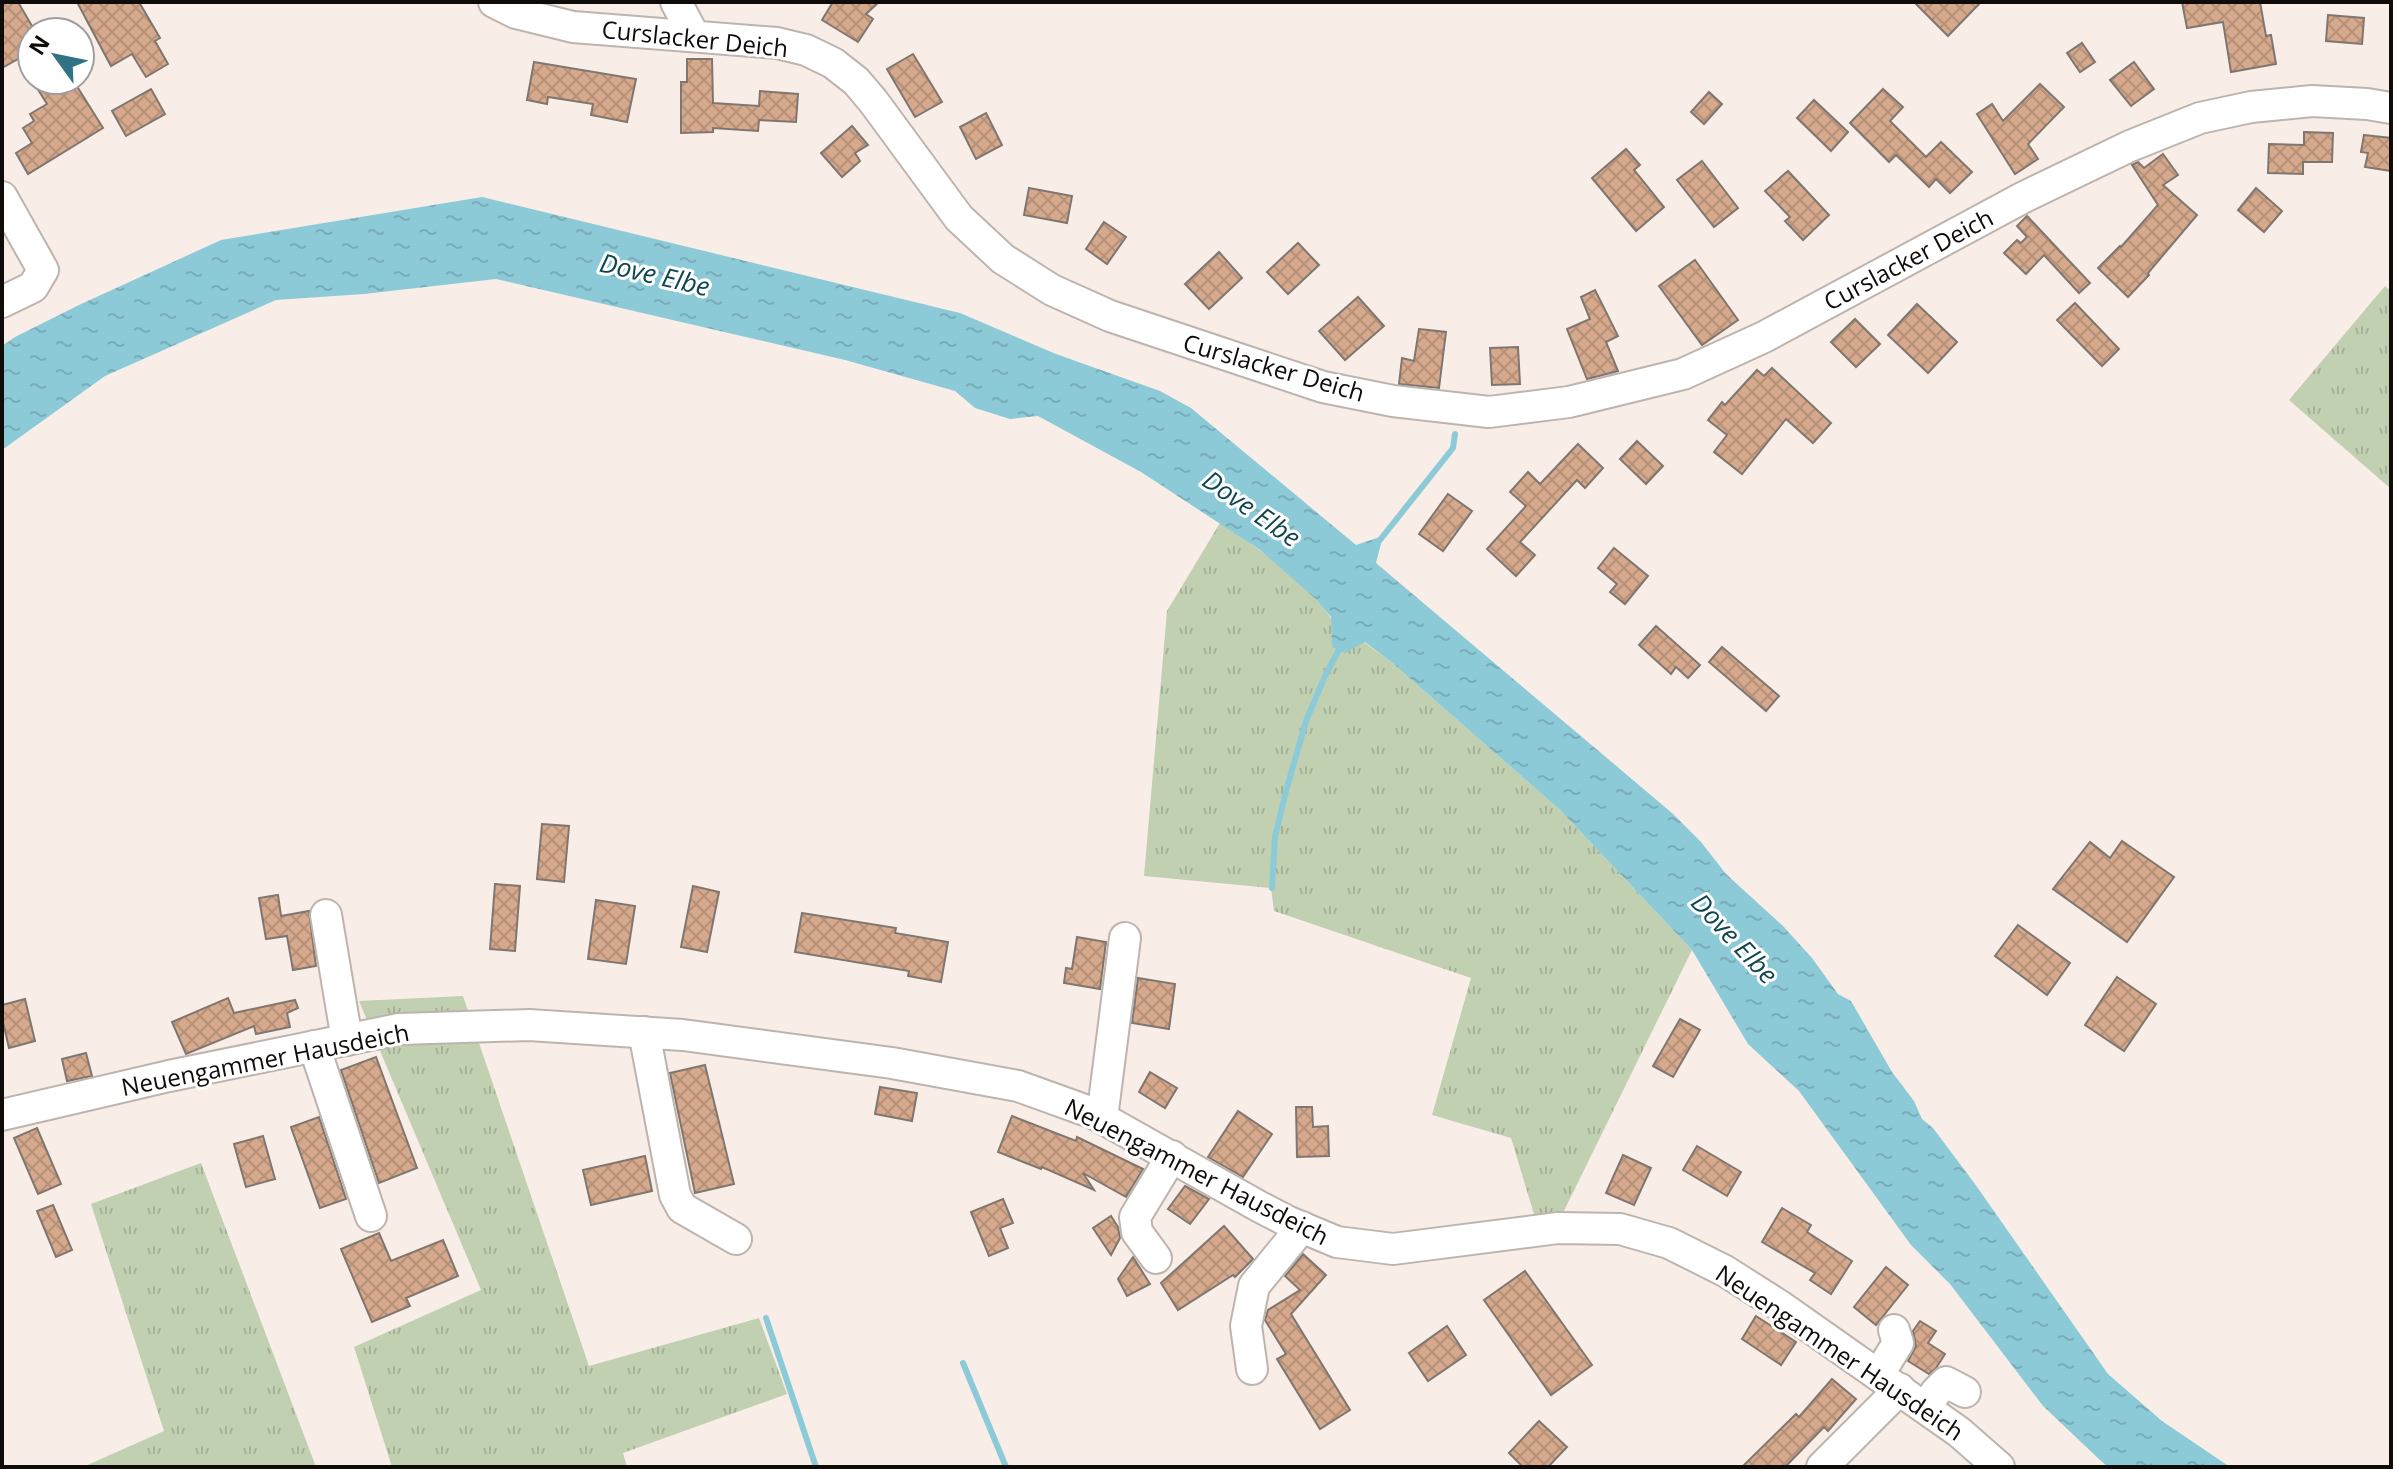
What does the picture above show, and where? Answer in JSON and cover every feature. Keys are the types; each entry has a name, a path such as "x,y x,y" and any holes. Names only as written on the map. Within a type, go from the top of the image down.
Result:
{"street":[{"name":"Curslacker Deich","path":"494,2 516,13 573,27 777,43 806,50 833,63 856,81 959,218 1003,259 1052,290 1110,316 1323,387 1393,401 1489,412 1569,402 1683,374 1764,337 2024,197 2130,146 2200,118 2251,107 2312,101 2391,108"},
{"path":"676,2 694,36"},
{"path":"2,197 43,270 33,287 2,302"},
{"path":"326,915 347,1040"},
{"path":"1102,1118 1125,938"},
{"name":"Neuengammer Hausdeich","path":"2,1115 169,1076 399,1029 529,1025 644,1032 924,1068 1018,1086 1102,1118 1260,1207 1337,1242 1393,1249 1558,1228 1620,1229 1669,1243 1725,1271 1890,1382 1959,1432 1999,1467"},
{"path":"644,1032 675,1195 682,1208 736,1239"},
{"path":"314,1046 371,1216"},
{"path":"1156,1258 1137,1232 1135,1217 1172,1156"},
{"path":"1252,1369 1246,1326 1254,1286 1302,1227"},
{"path":"1822,1467 1890,1382 1898,1343 1894,1330"},
{"path":"1926,1407 1946,1382 1965,1392"}],"green space":[{"path":"2385,286 2391,291 2391,489 2289,400"},
{"path":"1220,523 1310,592 1330,617 1345,652 1364,642 1390,661 1560,810 1692,950 1561,1217 1536,1221 1511,1138 1432,1115 1471,978 1274,911 1271,888 1144,876 1167,611"},
{"path":"463,996 589,1366 759,1318 787,1394 623,1453 627,1467 392,1467 354,1347 481,1290 359,1001"},
{"path":"201,1163 316,1467 83,1467 164,1431 91,1204"}],"water":[{"name":"Dove Elbe","path":"482,197 960,313 1056,354 1160,391 1191,408 1356,545 1383,536 1376,563 1672,813 1701,842 1726,874 1783,926 1812,958 1838,994 1851,1001 1892,1072 1914,1101 1922,1119 1933,1128 1975,1184 2108,1374 2162,1421 2230,1467 2108,1467 2101,1461 2043,1406 1950,1284 1911,1245 1799,1091 1748,1044 1692,950 1560,810 1365,642 1345,653 1332,647 1331,617 1317,600 1260,550 1141,472 1038,416 1010,419 975,408 955,391 845,360 496,279 276,300 105,376 2,450 2,346 15,337 221,240"}],"building":[{"path":"2,2 18,2 26,16 16,16 16,60 2,68"},
{"path":"77,2 139,2 160,38 155,41 168,64 146,77 132,54 111,66 96,38 96,16 84,16"},
{"path":"833,2 879,2 866,14 873,19 858,42 822,20"},
{"path":"1914,2 1981,2 1948,36"},
{"path":"2182,2 2260,2 2266,36 2271,35 2276,64 2231,72 2223,22 2187,28"},
{"path":"2328,15 2364,18 2362,44 2326,41"},
{"path":"2082,43 2095,62 2080,72 2067,53"},
{"path":"913,54 942,102 915,117 887,69"},
{"path":"687,59 712,59 713,103 759,106 760,91 798,94 796,122 759,120 758,131 713,128 713,132 681,133 681,82 687,82"},
{"path":"534,62 636,79 627,122 591,115 593,104 548,97 547,104 527,100"},
{"path":"2134,62 2154,89 2131,106 2110,80"},
{"path":"2040,84 2064,107 2028,144 2038,159 2015,174 1977,114 1992,104 2003,121"},
{"path":"151,89 165,114 126,136 112,111"},
{"path":"1883,89 1903,107 1890,121 1926,157 1941,142 1972,172 1950,193 1936,179 1929,187 1896,155 1889,162 1850,123"},
{"path":"1709,92 1722,104 1704,124 1691,112"},
{"path":"42,96 83,96 103,128 28,174 16,153 32,143 23,128 34,121 30,114 47,104"},
{"path":"1814,100 1848,132 1831,151 1797,118"},
{"path":"986,113 1002,145 976,159 960,127"},
{"path":"852,126 868,145 855,153 860,161 842,177 821,153"},
{"path":"2304,132 2333,133 2332,162 2303,162 2303,174 2268,173 2269,144 2304,145"},
{"path":"2364,135 2391,138 2391,171 2365,167 2368,153 2361,152"},
{"path":"1626,149 1640,165 1634,170 1664,207 1636,231 1592,178"},
{"path":"2163,154 2178,175 2163,185 2197,215 2128,297 2098,268 2158,205 2132,165 2138,162 2144,168"},
{"path":"1702,161 1738,208 1714,227 1677,180"},
{"path":"1788,171 1829,215 1803,240 1785,221 1790,217 1765,191"},
{"path":"1029,188 1072,196 1067,223 1024,215"},
{"path":"2256,188 2282,211 2264,232 2238,210"},
{"path":"2027,216 2090,283 2079,293 2044,255 2026,274 2004,253 2017,240 2021,243 2027,237 2017,226"},
{"path":"1104,222 1126,237 1107,264 1086,249"},
{"path":"1298,243 1319,265 1288,294 1267,272"},
{"path":"1219,252 1242,278 1209,309 1185,284"},
{"path":"1695,260 1738,320 1702,345 1659,286"},
{"path":"1595,290 1618,336 1606,342 1618,371 1587,379 1567,329 1590,319 1581,297"},
{"path":"1358,297 1384,326 1345,360 1319,331"},
{"path":"2075,303 2119,349 2102,366 2057,320"},
{"path":"1917,304 1957,342 1928,373 1888,335"},
{"path":"1855,319 1880,344 1856,367 1831,342"},
{"path":"1419,329 1446,332 1439,388 1399,384 1402,358 1414,361"},
{"path":"1518,347 1520,384 1492,385 1490,348"},
{"path":"1772,368 1831,423 1813,443 1786,419 1742,474 1714,452 1727,435 1708,420 1722,402 1725,405 1757,370 1764,376"},
{"path":"1637,441 1663,466 1646,484 1620,459"},
{"path":"1578,444 1603,468 1585,488 1577,480 1520,542 1535,555 1516,576 1487,549 1526,506 1510,492 1528,472 1540,484"},
{"path":"1448,494 1472,511 1443,551 1419,534"},
{"path":"1614,548 1648,576 1625,604 1610,592 1617,584 1598,568"},
{"path":"1656,626 1700,665 1688,678 1676,667 1671,674 1639,645"},
{"path":"1722,647 1779,696 1766,711 1709,662"},
{"path":"542,824 569,826 564,882 537,879"},
{"path":"2122,841 2174,877 2127,942 2053,889 2090,842 2110,858"},
{"path":"495,884 520,886 515,951 490,949"},
{"path":"693,886 719,892 707,952 681,947"},
{"path":"278,895 281,916 309,911 316,966 293,970 287,936 266,939 259,898"},
{"path":"596,900 635,906 626,964 588,959"},
{"path":"802,913 896,928 895,933 948,942 941,982 908,976 909,971 795,952"},
{"path":"2018,925 2070,963 2047,995 1995,956"},
{"path":"1077,937 1106,942 1100,989 1064,983 1066,968 1072,969"},
{"path":"2117,977 2156,1004 2124,1051 2085,1025"},
{"path":"1138,978 1175,984 1169,1029 1132,1023"},
{"path":"228,998 234,1013 295,1000 298,1008 287,1013 290,1027 256,1034 254,1026 186,1054 172,1022"},
{"path":"25,999 35,1041 9,1048 2,1005"},
{"path":"1680,1019 1700,1030 1673,1077 1653,1066"},
{"path":"86,1053 92,1076 67,1081 62,1059"},
{"path":"376,1057 417,1168 379,1183 341,1070"},
{"path":"705,1065 734,1184 695,1193 670,1073"},
{"path":"1150,1072 1177,1088 1165,1108 1139,1092"},
{"path":"880,1087 917,1093 912,1121 875,1114"},
{"path":"1296,1107 1312,1107 1313,1127 1328,1126 1329,1156 1297,1157"},
{"path":"1238,1111 1272,1134 1243,1177 1208,1157"},
{"path":"1012,1116 1076,1141 1077,1137 1143,1169 1126,1197 1083,1173 1094,1190 998,1152"},
{"path":"319,1117 346,1199 320,1208 291,1127"},
{"path":"37,1128 61,1184 38,1194 14,1138"},
{"path":"263,1136 275,1179 246,1187 234,1144"},
{"path":"1697,1146 1741,1172 1727,1196 1683,1170"},
{"path":"1623,1155 1651,1168 1634,1205 1606,1193"},
{"path":"645,1156 652,1191 591,1205 583,1170"},
{"path":"1185,1186 1209,1199 1190,1224 1168,1209"},
{"path":"1003,1199 1013,1223 1000,1228 1008,1248 989,1256 971,1212"},
{"path":"53,1205 72,1250 56,1257 37,1211"},
{"path":"1782,1208 1811,1225 1807,1232 1852,1261 1831,1294 1810,1280 1815,1273 1762,1242"},
{"path":"1111,1216 1120,1238 1111,1255 1093,1228"},
{"path":"1224,1226 1253,1259 1235,1277 1233,1275 1178,1310 1161,1283"},
{"path":"379,1233 391,1261 443,1240 458,1276 406,1298 410,1306 372,1322 341,1249"},
{"path":"1303,1254 1326,1275 1291,1314 1350,1410 1320,1429 1277,1359 1286,1354 1265,1320 1268,1310 1300,1290 1285,1276"},
{"path":"1133,1257 1150,1284 1127,1296 1118,1279"},
{"path":"1886,1267 1908,1285 1876,1325 1854,1307"},
{"path":"1525,1271 1592,1365 1551,1395 1484,1300"},
{"path":"1756,1316 1796,1342 1781,1365 1742,1339"},
{"path":"1920,1321 1936,1331 1928,1343 1945,1354 1929,1374 1908,1361 1916,1346 1913,1331"},
{"path":"1447,1326 1466,1355 1428,1381 1409,1353"},
{"path":"1832,1379 1856,1399 1828,1431 1824,1427 1785,1467 1742,1467 1796,1414 1799,1417"},
{"path":"1539,1421 1567,1447 1548,1467 1523,1467 1509,1453"}],"waterway":[{"path":"1380,540 1453,448 1455,434"},
{"path":"1272,888 1275,837 1306,721 1342,644"},
{"path":"766,1318 816,1467"},
{"path":"963,1363 1006,1467"}]}
